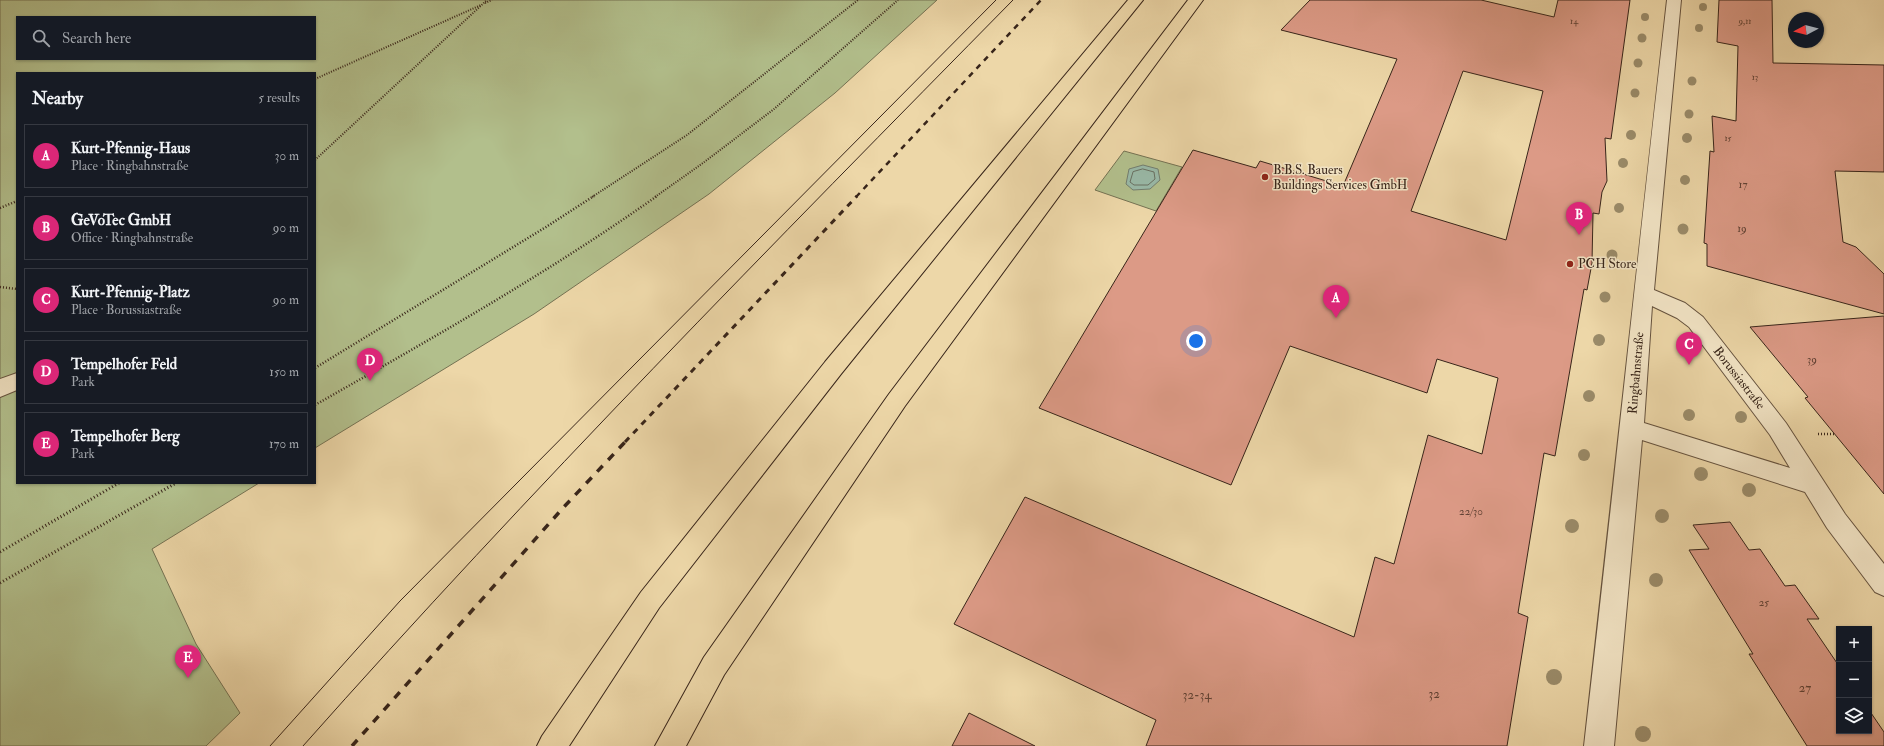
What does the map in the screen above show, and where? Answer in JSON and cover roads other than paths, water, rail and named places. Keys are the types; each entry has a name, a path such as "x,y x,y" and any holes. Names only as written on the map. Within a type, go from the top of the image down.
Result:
{"highway":[{"path":"552,746 650,600 833,368 1136,0"},
{"path":"670,746 714,666 897,400 1196,0"}],"street":[{"name":"Ringbahnstraße","path":"1599,746 1632,428 1643,294 1674,0"},
{"name":"Borussiastraße","path":"1643,294 1678,308 1688,314 1696,322 1778,428 1836,521 1884,584"},
{"path":"0,388 16,382"},
{"path":"1632,428 1814,485"}],"water":[{"path":"1143,165 1158,169 1160,180 1150,189 1133,190 1126,184 1129,169"}],"tram line":[{"path":"270,746 400,601 996,0"},
{"path":"303,746 476,555 653,368 1013,0"}],"railway":[{"path":"856,197 1041,0"},
{"path":"625,442 857,196"},
{"path":"352,746 562,509 626,441"}],"place":[{"name":"B.B.S. Bauers Buildings Services GmbH","path":"1265,177"},
{"name":"GeVoTec GmbH","path":"1579,235"},
{"name":"PCH Store","path":"1570,264"},
{"name":"Kurt-Pfennig-Haus","path":"1336,318"},
{"name":"Kurt-Pfennig-Platz","path":"1689,365"},
{"name":"Tempelhofer Feld","path":"370,381"},
{"name":"Tempelhofer Berg","path":"188,678"}]}
